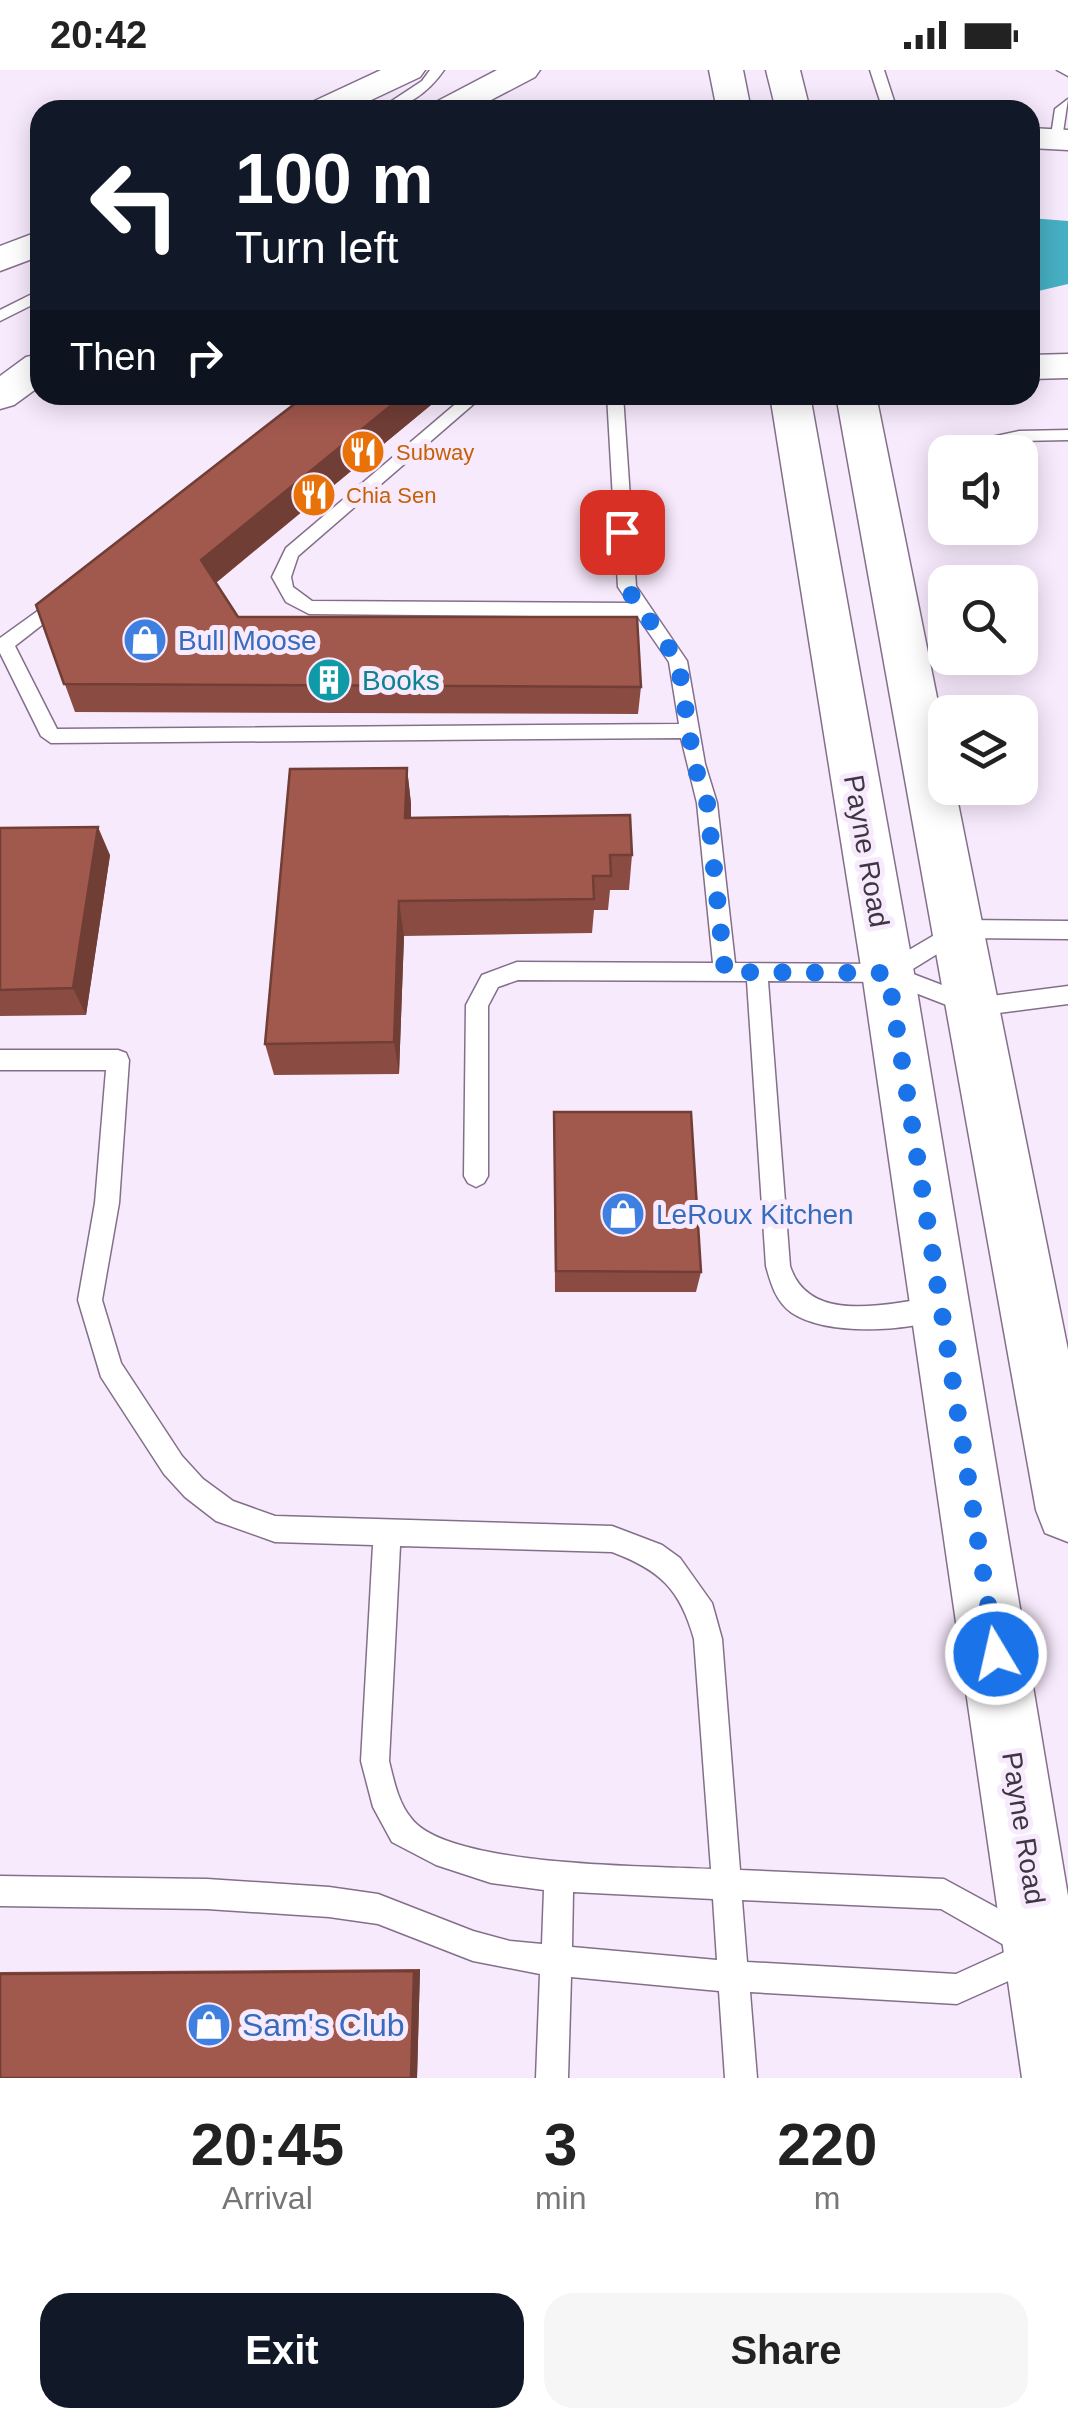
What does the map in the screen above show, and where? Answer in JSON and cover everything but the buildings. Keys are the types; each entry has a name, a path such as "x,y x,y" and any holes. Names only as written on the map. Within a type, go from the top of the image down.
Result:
{"main road":[{"path":"344,100 408,70"},
{"path":"465,100 523,70"},
{"path":"726,70 732,100"},
{"path":"0,260 30,246"},
{"path":"1040,335 1068,335"},
{"path":"1040,367 1068,366"},
{"path":"0,396 30,374"},
{"name":"Payne Road","path":"792,405 941,1308 1056,1950 1060,2078"},
{"path":"858,405 1068,1510"}],"lane":[{"path":"401,100 426,84 437,70"},
{"path":"878,70 887,100"},
{"path":"1051,139 1068,103"},
{"path":"0,316 30,300"},
{"path":"464,405 292,552 281,565 284,591 294,601 309,607 640,610"},
{"path":"615,405 626,587 678,661 694,764 707,802 725,972"},
{"path":"1038,436 1068,435"},
{"path":"80,585 4,644 51,736 690,731"},
{"path":"888,973 960,929 1068,930"},
{"path":"476,1176 477,1005 490,980 517,972 888,973 975,1007 1068,995"},
{"path":"757,972 778,1266 787,1294 804,1308 829,1317 941,1308"},
{"path":"0,1060 118,1060 107,1203 90,1300 110,1368 173,1465 224,1512 275,1529 315,1532 612,1539 654,1554 671,1567 698,1604 708,1639 741,2078"},
{"path":"387,1531 375,1761 389,1814 402,1832 446,1855 491,1868 559,1877 944,1894 1056,1950"},
{"path":"552,2078 559,1877"},
{"path":"0,1891 207,1894 346,1904 421,1922 473,1946 555,1962 956,1989 1056,1950"}],"water":[{"path":"1040,219 1068,221 1068,284 1040,291"}],"place":[{"name":"Subway","path":"363,452"},
{"name":"Chia Sen","path":"314,495"},
{"name":"Bull Moose","path":"145,640"},
{"name":"Books","path":"329,680"},
{"name":"LeRoux Kitchen","path":"623,1214"},
{"name":"Sam's Club","path":"209,2025"}],"route":[{"path":"622,532 626,587 678,661 694,764 707,802 725,972 888,973 996,1654"}]}
